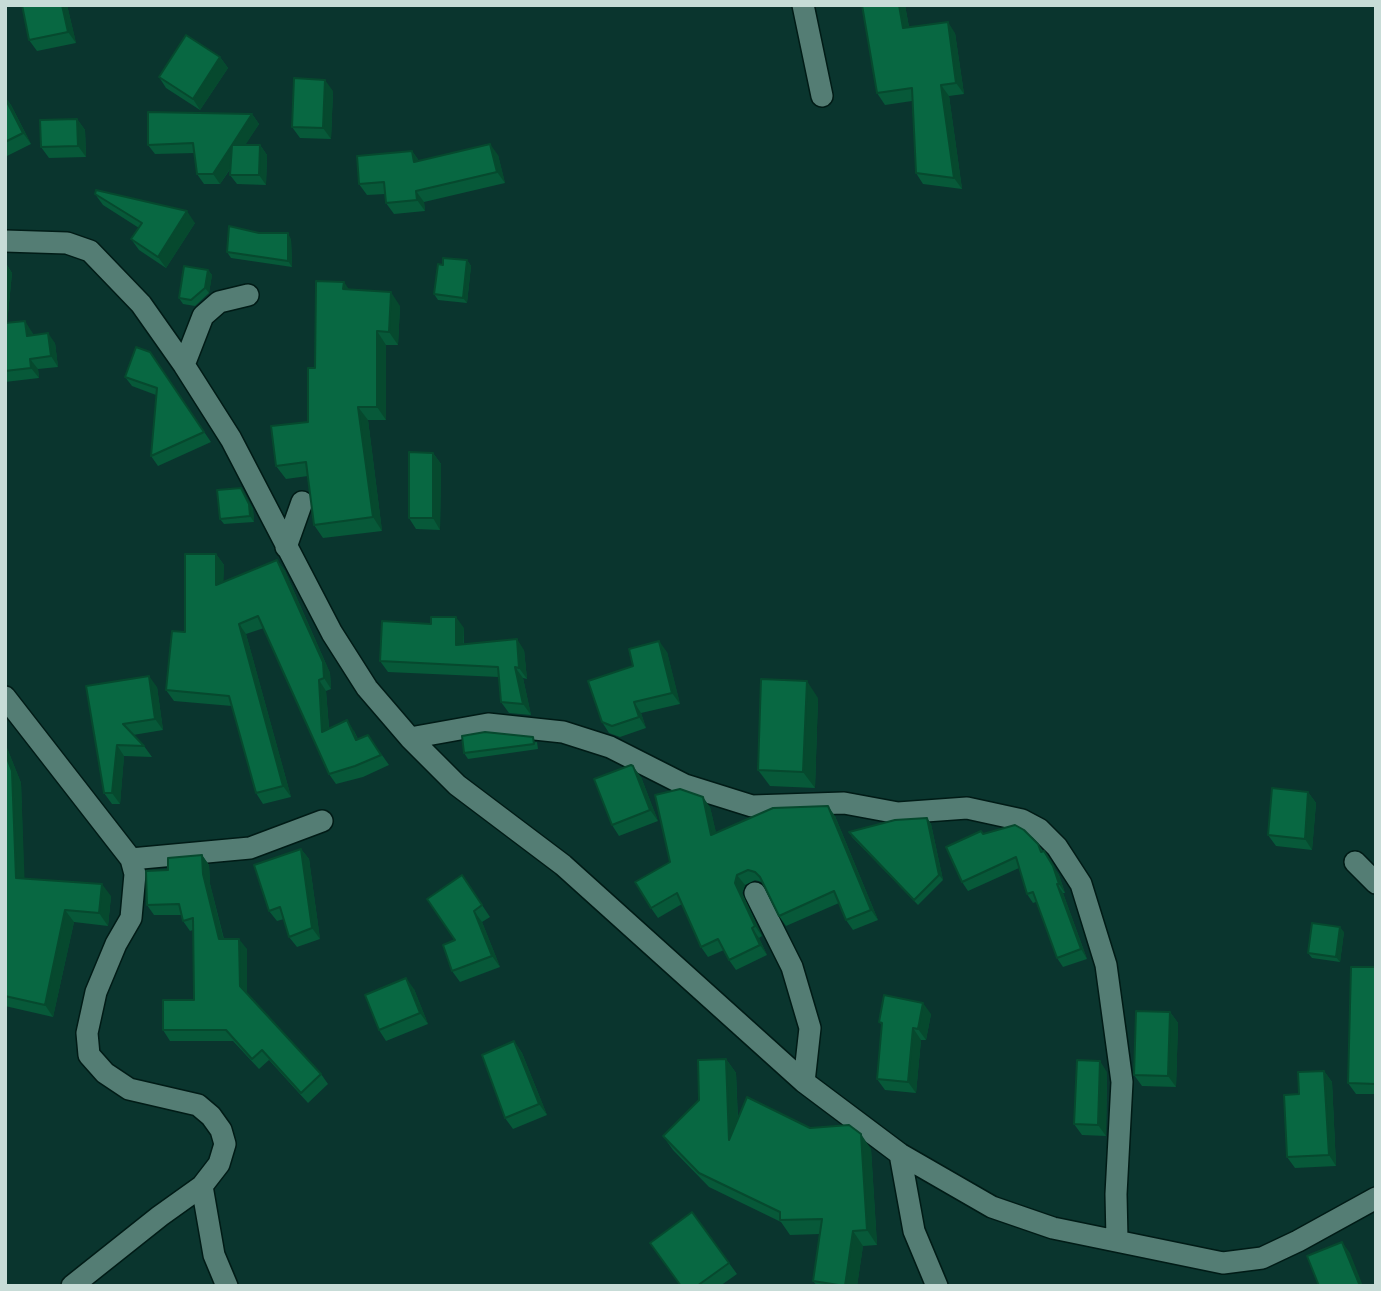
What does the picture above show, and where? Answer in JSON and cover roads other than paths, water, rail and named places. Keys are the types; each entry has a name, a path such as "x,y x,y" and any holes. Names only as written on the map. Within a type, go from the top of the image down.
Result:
{"street":[{"path":"803,5 822,96"},
{"path":"5,241 68,243 90,251 141,304 232,439 332,633 367,688 410,738 457,785 563,865 804,1082 900,1154 992,1207 1053,1228 1223,1262 1262,1258 1376,1198"},
{"path":"184,365 203,316 219,302 248,295"},
{"path":"286,547 302,502"},
{"path":"5,697 131,859 135,874 131,918 116,944 96,992 87,1033 89,1055 105,1073 130,1089 198,1105 211,1116 221,1130 225,1144 219,1164 202,1186 72,1286"},
{"path":"410,738 488,724 563,732 610,747 685,785 752,806 844,803 898,813 967,808 1022,820 1039,829 1057,847 1081,884 1106,965 1122,1082 1116,1194 1117,1239"},
{"path":"131,859 250,848 322,821"},
{"path":"1355,862 1376,883"},
{"path":"755,893 792,967 810,1028 804,1082"},
{"path":"900,1154 914,1231 937,1286"},
{"path":"202,1186 214,1255 227,1286"}]}
